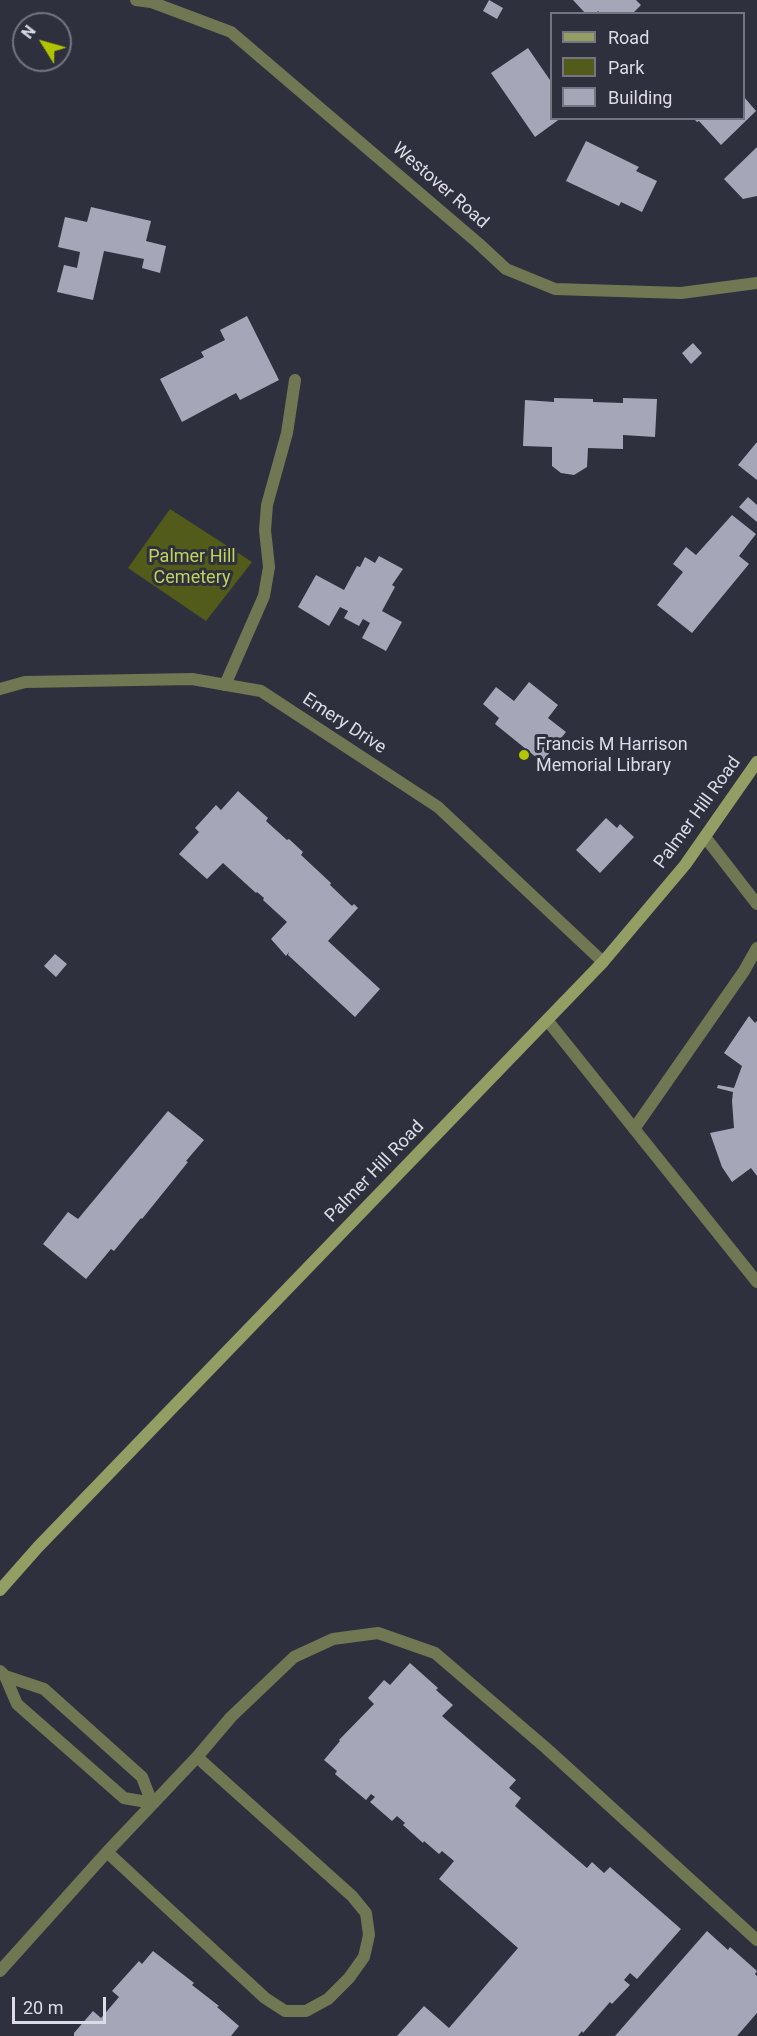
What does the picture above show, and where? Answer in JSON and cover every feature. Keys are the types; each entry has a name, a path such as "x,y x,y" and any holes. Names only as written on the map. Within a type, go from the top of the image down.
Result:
{"main road":[{"name":"Palmer Hill Road","path":"0,1590 38,1547 603,962 685,865 756,767"}],"street":[{"name":"Westover Road","path":"136,0 151,2 231,32 506,269 555,289 681,293 757,283"},
{"path":"225,685 264,596 269,567 265,530 267,505 287,433 295,380"},
{"name":"Emery Drive","path":"0,689 25,682 192,679 261,691 438,807 603,962"},
{"path":"705,837 757,904"},
{"path":"634,1129 744,971 757,948"},
{"path":"546,1020 757,1282"},
{"path":"0,1971 231,1718 294,1657 333,1639 378,1633 435,1653 546,1748 757,1940"},
{"path":"3,1674 17,1704 124,1798 152,1803"},
{"path":"3,1674 44,1689 142,1777 152,1803"},
{"path":"107,1852 265,1998 285,2011 306,2011 328,1999 349,1978 364,1957 369,1935 366,1913 351,1896 197,1757"}],"green space":[{"name":"Palmer Hill Cemetery","path":"170,509 252,562 206,621 128,568"}],"building":[{"path":"489,0 503,8 497,19 483,11"},
{"path":"573,0 636,0 641,5 634,12 584,12"},
{"path":"528,48 550,80 550,120 558,120 535,137 491,73"},
{"path":"745,98 756,111 721,145 699,121 695,120 745,120"},
{"path":"586,141 639,167 636,171 657,181 642,212 621,202 619,206 566,181"},
{"path":"757,147 757,196 743,199 724,179"},
{"path":"91,207 151,221 146,241 166,246 160,273 142,268 144,259 104,251 93,300 57,292 64,265 77,268 80,252 58,247 65,217 87,222"},
{"path":"247,316 279,380 240,400 236,393 182,422 160,379 204,357 201,352 225,340 220,330"},
{"path":"693,343 702,353 691,364 682,353"},
{"path":"554,398 593,399 593,402 623,403 623,398 657,399 655,437 623,435 623,449 588,448 587,467 574,475 561,473 552,466 552,447 523,446 525,400 554,402"},
{"path":"757,442 757,480 738,465"},
{"path":"748,497 757,505 757,522 739,507"},
{"path":"732,515 756,534 739,556 749,564 692,633 657,605 683,572 673,564 686,547 696,555"},
{"path":"379,556 403,569 392,585 395,587 382,611 402,622 386,651 362,638 370,623 363,619 359,626 344,618 348,611 340,607 329,626 298,607 316,575 344,590 357,566 360,567 365,557 375,563"},
{"path":"529,682 558,705 548,718 566,732 542,762 495,724 499,718 483,704 496,687 514,701"},
{"path":"238,791 268,818 266,821 303,852 301,855 331,883 330,885 352,906 354,904 358,908 328,941 380,989 355,1017 288,955 289,952 286,956 271,939 287,922 263,900 264,898 223,863 207,879 179,854 199,832 195,828 216,805 221,810"},
{"path":"606,818 617,828 620,824 634,837 600,873 576,850"},
{"path":"55,954 67,964 56,977 44,966"},
{"path":"749,1016 755,1023 757,1021 757,1176 751,1168 732,1182 722,1167 710,1133 734,1128 733,1092 717,1088 718,1085 734,1088 742,1066 724,1053"},
{"path":"168,1111 204,1140 142,1219 114,1251 111,1249 86,1279 43,1244 68,1212 78,1219"},
{"path":"410,1663 453,1705 442,1716 516,1780 509,1788 521,1798 515,1806 587,1868 592,1862 604,1873 610,1867 681,1929 637,1979 630,1973 624,1980 630,1985 612,2004 610,2002 578,2036 397,2036 424,2006 449,2028 518,1948 439,1879 454,1861 442,1851 439,1854 424,1841 423,1843 403,1825 405,1823 397,1816 392,1821 370,1802 375,1797 371,1794 366,1800 335,1774 337,1771 324,1760 339,1740 374,1704 368,1698 384,1680 390,1685"},
{"path":"707,1931 728,1950 730,1947 757,1971 755,1974 757,1976 757,2013 737,2036 615,2036"},
{"path":"153,1951 194,1983 192,1985 219,2006 217,2007 239,2026 231,2036 74,2036 74,2033 93,2011 101,2018 119,1997 112,1991 139,1961 142,1964"}],"place":[{"name":"Francis M Harrison Memorial Library","path":"524,755"}]}
